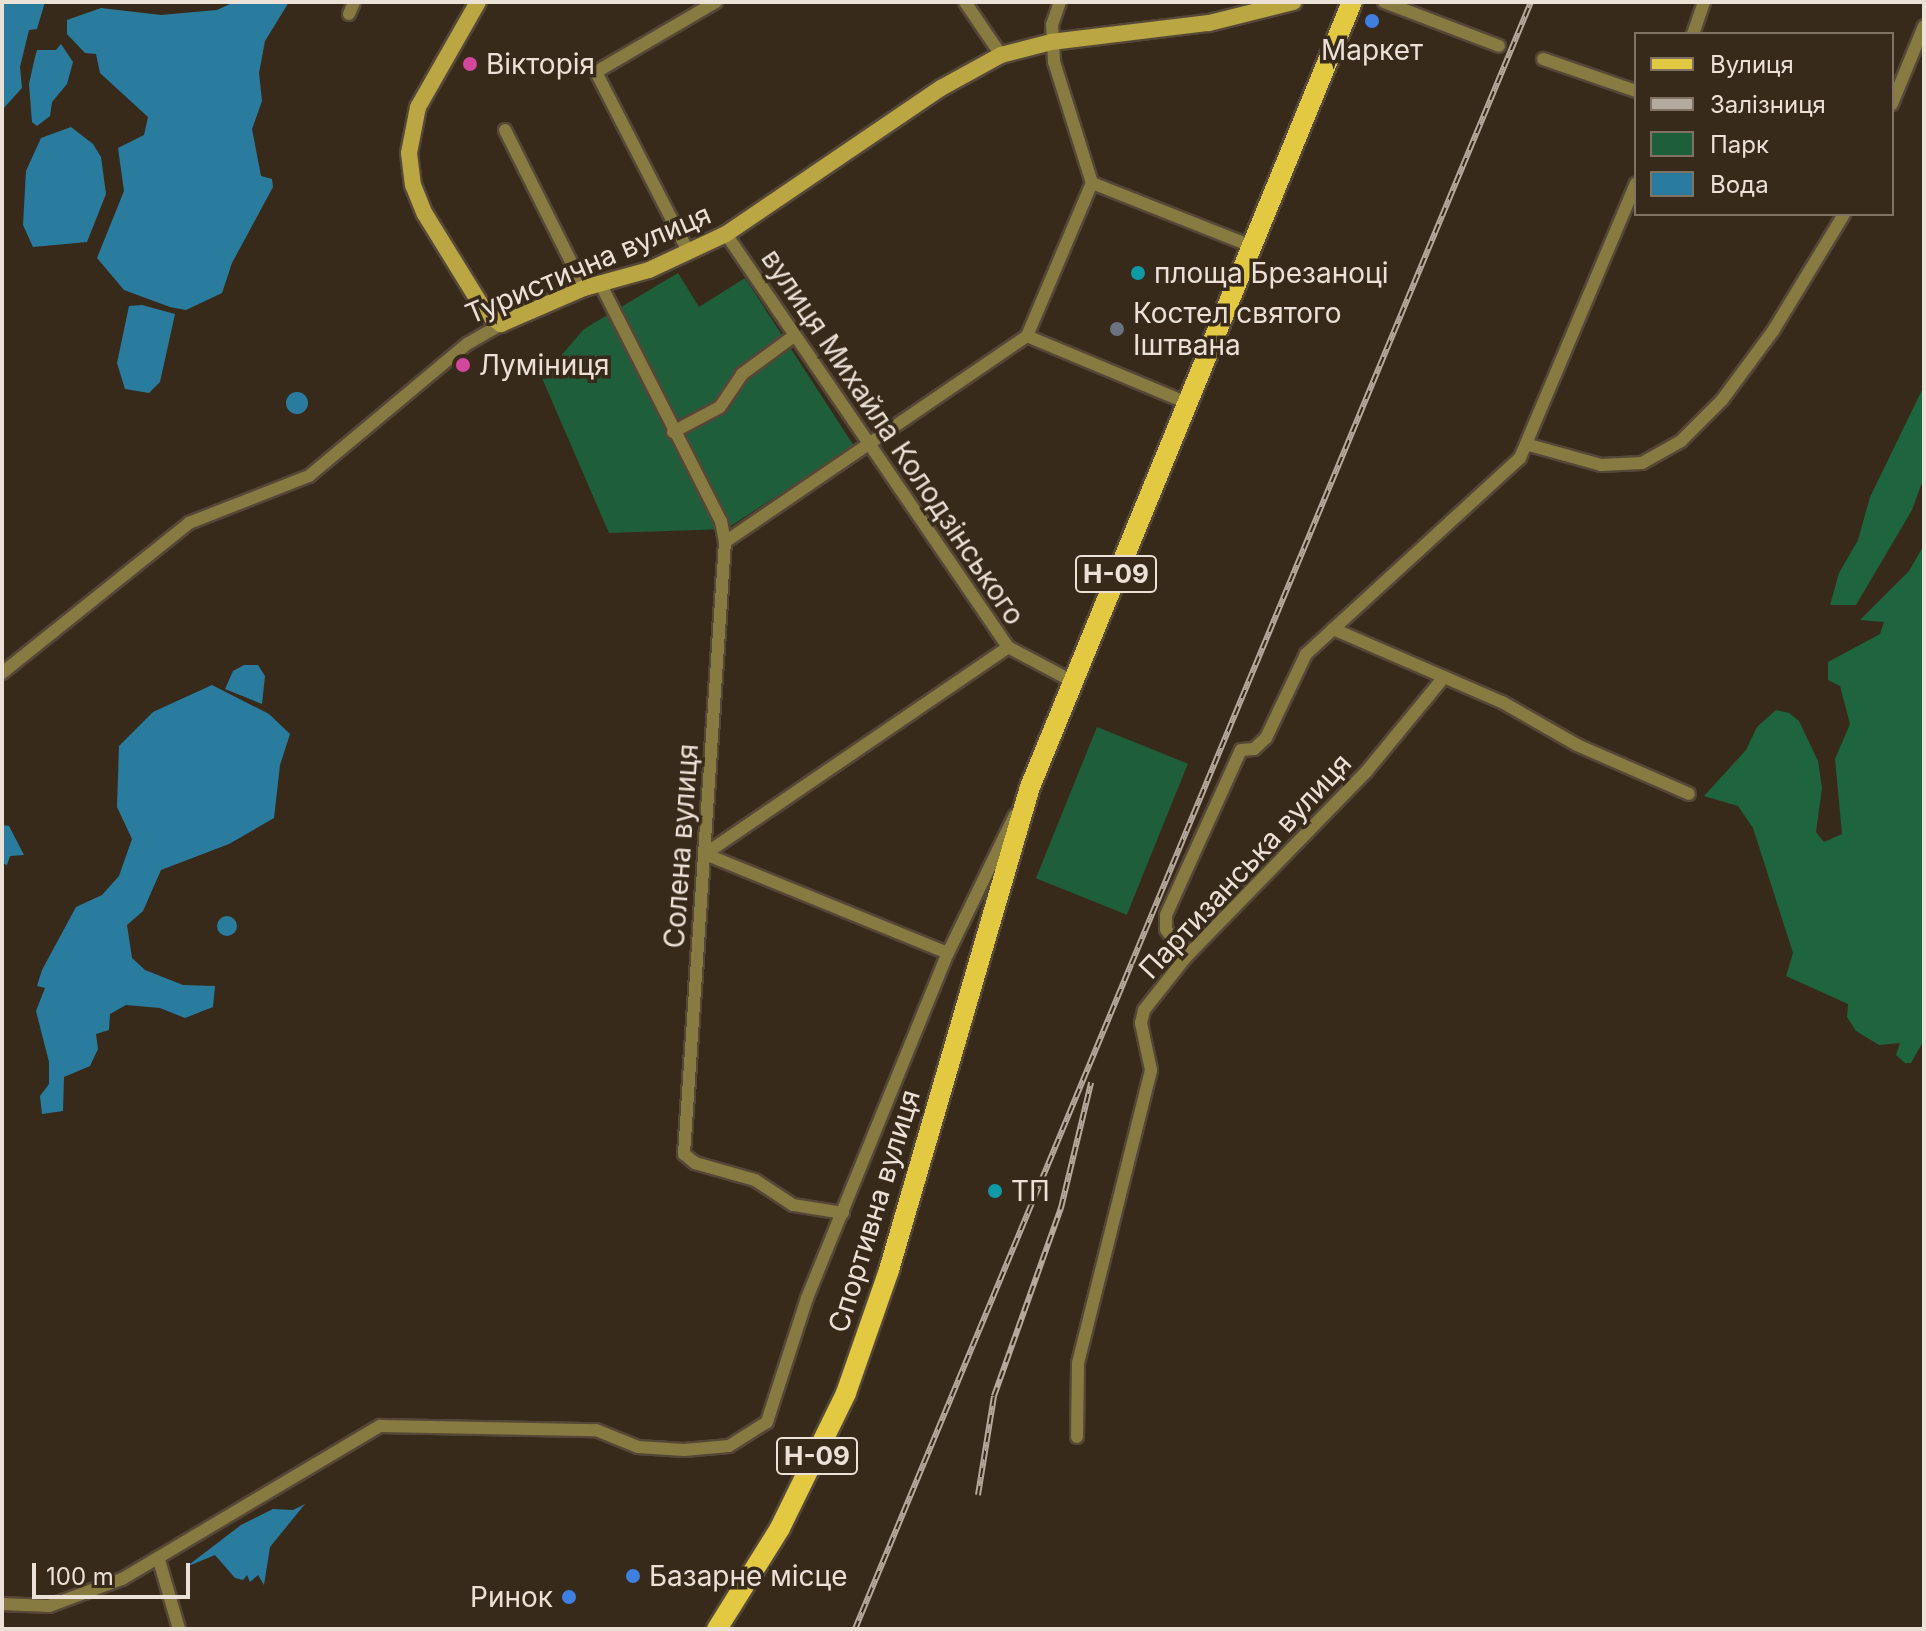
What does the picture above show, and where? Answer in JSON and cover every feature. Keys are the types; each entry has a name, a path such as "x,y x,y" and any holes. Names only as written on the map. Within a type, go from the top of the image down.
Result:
{"main road":[{"name":"Спортивна вулиця","path":"717,1629 812,1468 846,1393 889,1270 1030,787 1352,2"}],"street":[{"path":"478,2 418,107 409,153 413,185 425,214 486,313 501,324"},
{"path":"689,253 596,72 716,2"},
{"path":"965,2 1001,55"},
{"path":"505,130 721,521 725,542 1027,336 1092,183 1051,42 1060,2"},
{"name":"Туристична вулиця","path":"2,673 189,523 309,476 467,344 501,324 592,286 689,253 726,234 941,88 1001,55 1051,42 1209,23 1293,2"},
{"path":"1384,2 1499,46"},
{"path":"1694,32 1704,2"},
{"path":"1894,99 1924,26"},
{"path":"1543,59 1634,90"},
{"path":"1092,183 1251,246"},
{"path":"1186,957 1166,929 1172,901 1241,750 1254,749 1266,738 1306,654 1529,445 1634,188"},
{"path":"1529,445 1601,465 1642,463 1681,441 1722,400 1773,331 1843,216"},
{"name":"вулиця Михайла Колодзінського","path":"726,234 1008,647 1072,681"},
{"path":"673,432 720,407 742,374 794,336"},
{"path":"1027,336 1187,403"},
{"name":"Солена вулиця","path":"725,542 684,1154 695,1163 755,1180 793,1205 843,1213"},
{"path":"1333,629 1444,677 1689,794"},
{"path":"705,854 1008,647"},
{"name":"Партизанська вулиця","path":"1077,1437 1078,1363 1151,1070 1141,1023 1144,1010 1186,957 1366,772 1444,677"},
{"name":"Спортивна вулиця","path":"159,1560 380,1426 596,1430 638,1447 684,1450 729,1446 767,1422 807,1298 948,953 1030,787"},
{"path":"705,854 948,953"},
{"path":"2,1604 49,1606 92,1593 159,1560 179,1629"}],"green space":[{"path":"678,273 699,307 745,278 854,446 726,529 609,533 542,378 584,329"},
{"path":"1924,386 1924,477 1912,510 1856,605 1830,605 1839,573 1858,540 1870,497"},
{"path":"1924,545 1924,1040 1911,1063 1905,1063 1896,1055 1900,1043 1879,1045 1856,1031 1847,1017 1848,1004 1786,976 1793,953 1753,828 1738,806 1704,796 1746,750 1757,727 1776,710 1789,713 1799,721 1818,761 1822,788 1816,832 1824,842 1842,834 1835,759 1850,724 1840,686 1828,680 1828,662 1880,634 1884,622 1860,620 1909,571"},
{"path":"1097,727 1188,764 1127,915 1036,878"}],"water":[{"path":"2,2 45,2 37,29 29,30 20,67 22,88 2,110"},
{"path":"234,2 289,2 265,41 259,73 262,101 252,129 261,176 272,179 273,187 232,263 222,293 186,310 124,290 97,258 124,191 118,148 144,135 148,117 100,73 96,54 85,53 67,34 67,20 101,8 161,15 217,10"},
{"path":"61,44 73,62 67,84 52,102 50,116 37,126 32,122 29,84 37,50 56,50"},
{"path":"71,127 93,144 101,157 106,194 87,242 33,247 23,225 26,171 41,138"},
{"path":"142,305 175,314 160,382 149,393 125,389 117,363 129,306"},
{"path":"297,392 305,395 308,403 305,411 297,414 289,411 286,403 289,395"},
{"path":"244,665 258,665 265,676 262,704 225,689 233,671"},
{"path":"212,685 269,714 290,734 280,765 274,818 229,844 161,870 143,911 127,925 132,958 145,970 183,985 215,986 213,1007 185,1018 160,1008 126,1005 110,1014 109,1030 96,1034 98,1049 90,1066 64,1077 63,1111 42,1114 40,1096 49,1084 49,1062 36,1011 45,988 37,986 42,970 76,907 102,895 119,876 132,839 117,807 119,746 153,712"},
{"path":"2,825 9,826 24,855 10,856 7,865 2,863"},
{"path":"227,916 234,919 237,926 234,933 227,936 220,933 217,926 220,919"},
{"path":"305,1504 270,1547 264,1585 258,1575 250,1582 247,1575 243,1580 235,1578 215,1555 186,1567 241,1525 273,1509 293,1510"}],"railway":[{"path":"855,1629 1531,2"},
{"path":"978,1495 994,1396 1061,1208 1091,1083"}],"place":[{"name":"Маркет","path":"1372,21"},
{"name":"Вікторія","path":"470,64"},
{"name":"площа Брезаноці","path":"1138,273"},
{"name":"Костел святого Іштвана","path":"1117,329"},
{"name":"Луміниця","path":"463,365"},
{"name":"ТП","path":"995,1191"},
{"name":"Базарне місце","path":"633,1576"},
{"name":"Ринок","path":"569,1597"}]}
